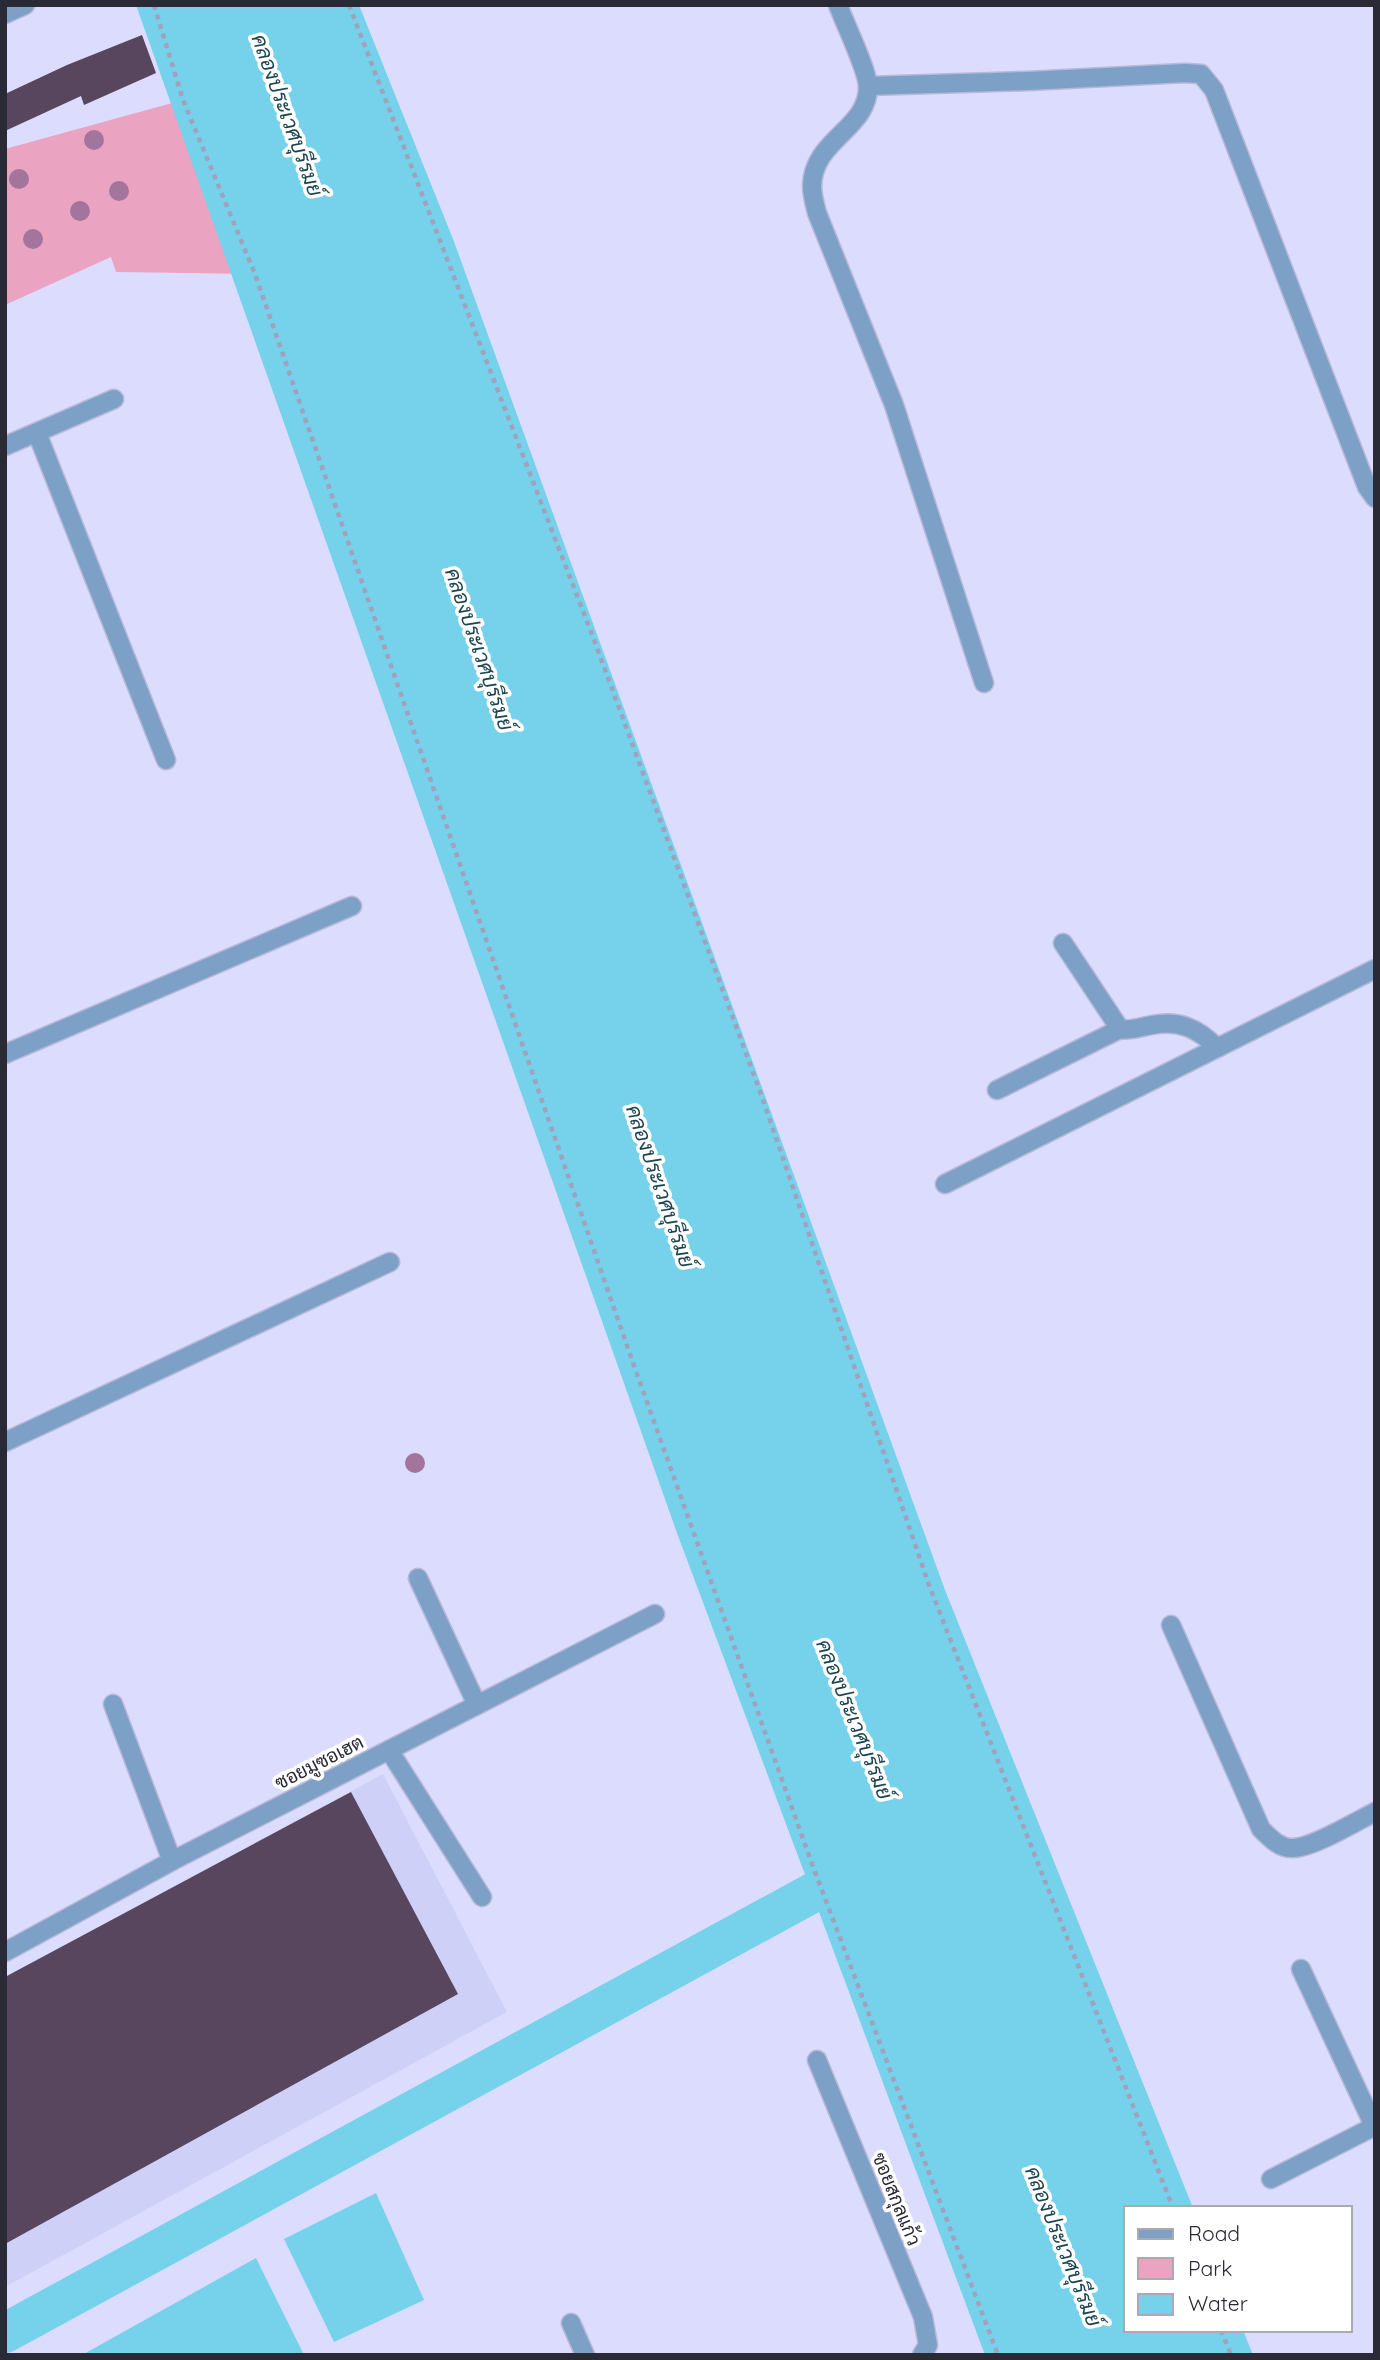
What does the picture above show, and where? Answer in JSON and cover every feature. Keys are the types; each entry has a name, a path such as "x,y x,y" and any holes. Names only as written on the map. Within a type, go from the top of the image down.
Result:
{"street":[{"path":"5,14 25,5"},
{"path":"838,5 867,79 866,102 854,121 822,153 811,189 817,213 894,405 984,683"},
{"path":"868,86 1201,74 1214,90 1367,487 1375,498"},
{"path":"5,446 114,399"},
{"path":"37,433 166,760"},
{"path":"5,1054 352,906"},
{"path":"1063,943 1120,1029 1132,1031 1149,1025 1173,1022 1204,1034 1217,1048"},
{"path":"945,1184 1375,969"},
{"path":"997,1090 1120,1029"},
{"path":"5,1442 390,1262"},
{"path":"418,1578 477,1705"},
{"name":"ซอยมูซอเฮต","path":"5,1952 172,1861 655,1614"},
{"path":"1171,1625 1261,1829 1275,1843 1293,1848 1314,1842 1375,1812"},
{"path":"113,1704 172,1861"},
{"path":"389,1750 482,1896"},
{"path":"1271,2179 1374,2126 1301,1969"},
{"name":"ซอยสกุลแก้ว","path":"817,2060 923,2317 928,2345 922,2355"},
{"path":"571,2323 585,2355"}],"path":[{"path":"154,5 183,100 255,274 632,1360 807,1851 998,2355"},
{"path":"349,5 593,637 729,1008 929,1585 1171,2206"},
{"path":"1222,2332 1231,2355"}],"shaded area":[{"path":"383,1774 507,2012 5,2287 5,1977"}],"green space":[{"path":"183,100 255,274 116,272 111,257 5,305 5,149"}],"water":[{"name":"คลองประเวศบุรีรมย์","path":"136,5 359,5 453,239 945,1590 1192,2206 1124,2206 1124,2332 1244,2332 1253,2355 985,2355 677,1533"},
{"path":"376,2193 424,2300 334,2342 284,2239"},
{"path":"256,2258 304,2355 82,2355"}],"building":[{"path":"142,35 156,73 84,105 81,96 5,131 5,94 67,65"},
{"path":"351,1792 458,1994 5,2244 5,1977"}],"waterway":[{"path":"5,2333 860,1867"}]}
